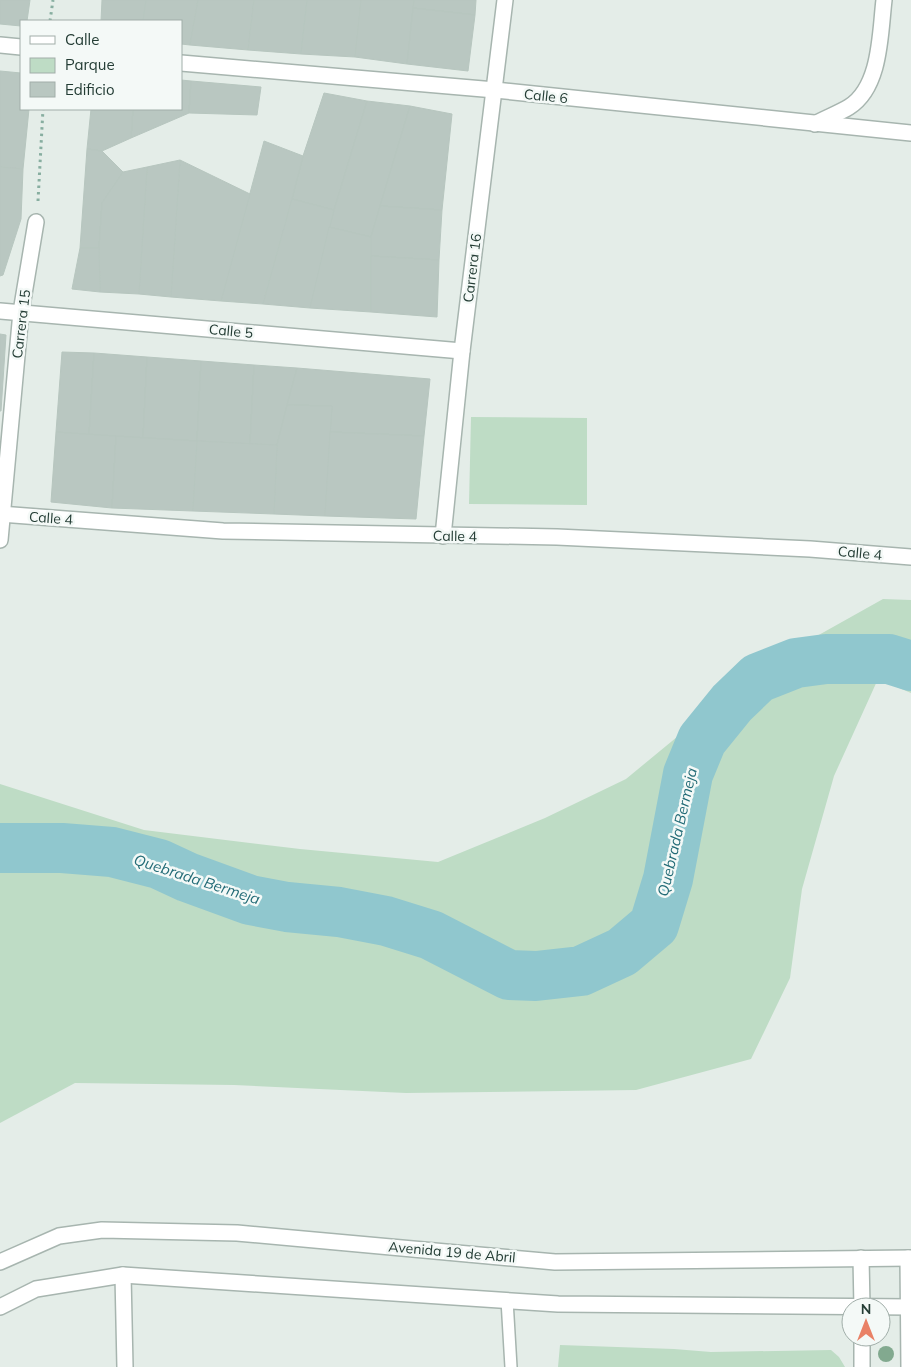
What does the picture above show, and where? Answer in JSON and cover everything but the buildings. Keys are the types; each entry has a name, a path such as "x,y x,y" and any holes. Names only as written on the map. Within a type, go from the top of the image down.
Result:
{"street":[{"name":"Carrera 16","path":"443,536 462,351 505,0"},
{"path":"815,124 850,106 866,92 873,74 884,0"},
{"path":"0,45 20,47"},
{"name":"Calle 6","path":"182,63 495,90 911,133"},
{"name":"Carrera 15","path":"0,540 21,312 36,222"},
{"name":"Calle 5","path":"0,311 462,351"},
{"name":"Calle 4","path":"2,514 222,532 557,537 810,549 911,557"},
{"name":"Avenida 19 de Abril","path":"0,1262 59,1236 102,1230 237,1233 556,1262 910,1258"},
{"path":"861,1258 862,1297"},
{"path":"909,1367 910,1258"},
{"path":"0,1307 36,1289 122,1275 558,1304 841,1307"},
{"path":"122,1275 125,1367"},
{"path":"891,1306 910,1306"},
{"path":"862,1347 862,1367"}],"lane":[{"path":"507,1300 511,1367"}],"path":[{"path":"50,20 53,0"},
{"path":"36,222 43,110"}],"green space":[{"path":"471,417 587,418 587,505 469,504"},
{"path":"883,599 911,600 911,693 878,679 834,776 802,889 790,978 751,1059 636,1090 406,1093 234,1085 75,1083 0,1123 0,784 144,830 300,849 438,862 545,818 626,779 700,718 783,655"},
{"path":"560,1345 711,1352 831,1350 839,1357 845,1367 558,1367"}],"waterway":[{"name":"Quebrada Bermeja","path":"0,848 62,848 112,852 159,864 187,877 250,900 287,907 339,912 386,921 431,935 509,975 536,976 581,971 622,952 654,925 668,879 688,774 702,740 732,703 758,678 796,663 826,659 889,659 911,666"}]}
